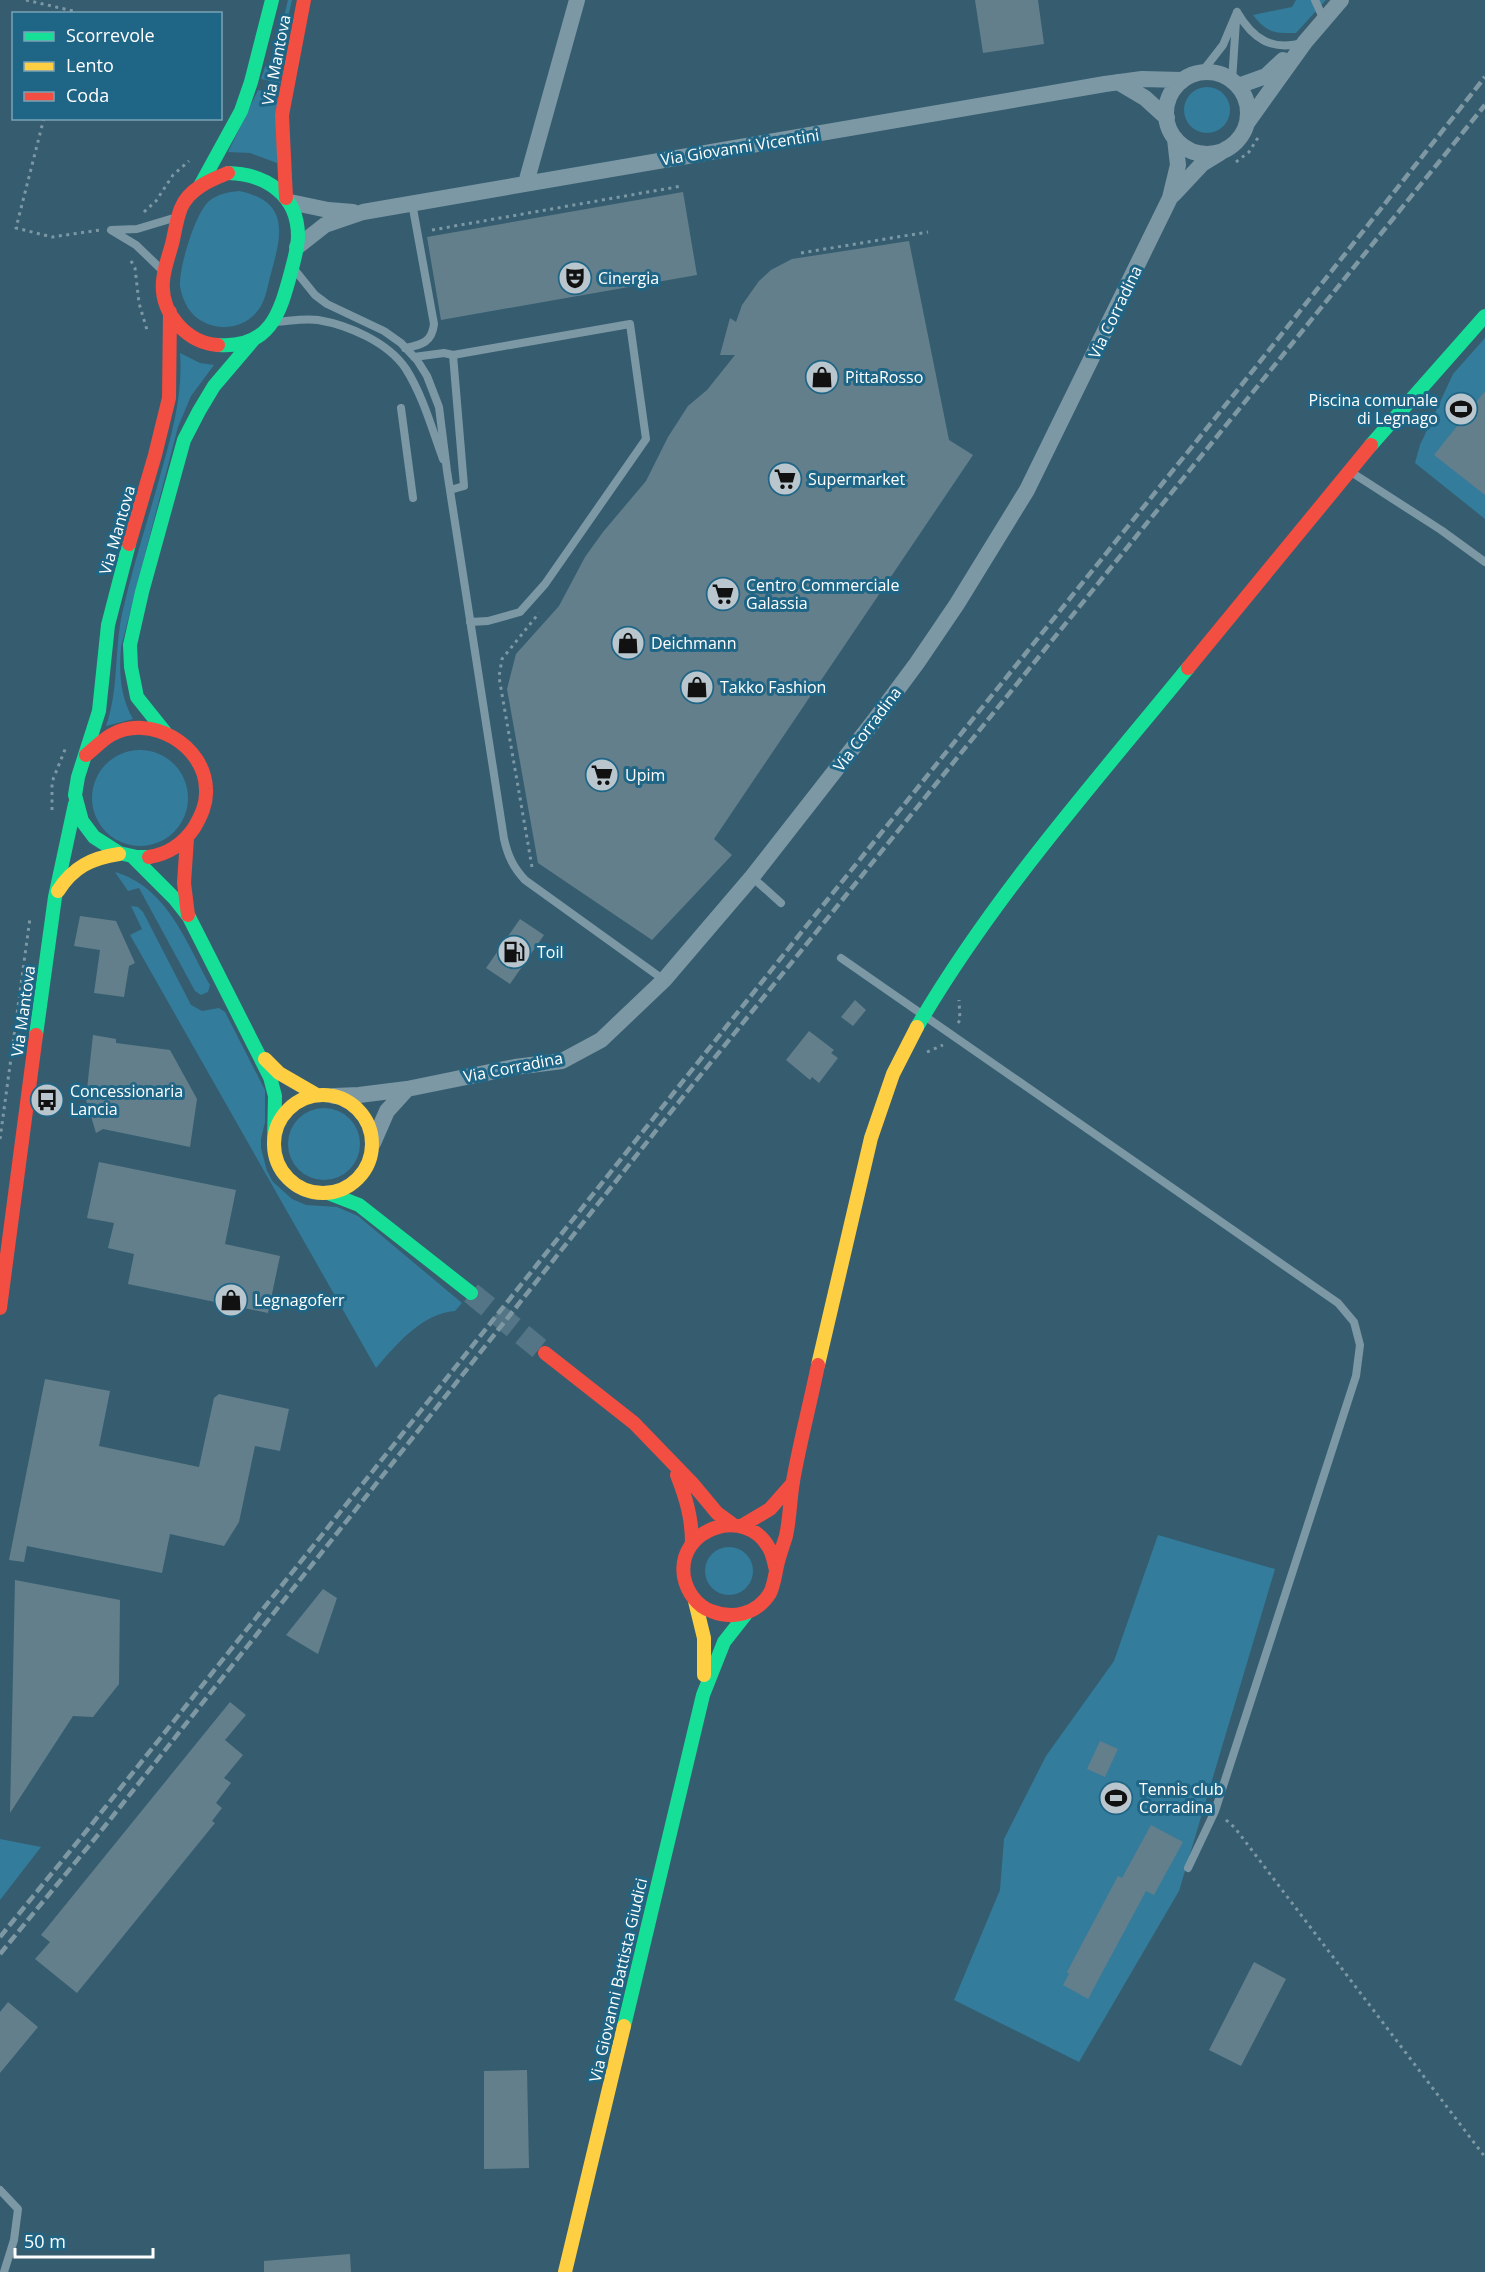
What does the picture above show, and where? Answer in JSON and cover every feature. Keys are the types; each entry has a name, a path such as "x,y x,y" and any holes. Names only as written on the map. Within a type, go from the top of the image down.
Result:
{"main road":[{"name":"Via Mantova","path":"254,339 229,346 204,342 184,331 170,312 162,289 177,217 187,198 201,184 241,111 251,82 272,0"},
{"name":"Via Mantova","path":"165,732 137,697 131,667 130,645 142,592 184,440 194,416 206,395 254,339 273,322 282,306 297,247 296,219 288,200 282,115 304,0"},
{"name":"Via Mantova","path":"201,184 228,173 248,174 266,181 288,200"},
{"name":"Via Mantova","path":"0,1308 55,897 76,802 77,778 99,711 107,626 169,395 170,312"},
{"name":"Via Giovanni Battista Giudici","path":"776,1570 785,1538 793,1483 862,1171 885,1094 922,1015 1011,887 1349,470 1485,316"},
{"name":"Via Mantova","path":"76,802 79,816 94,839 118,854 134,858 163,854 176,847 187,838 198,823 204,806 206,788 202,770 194,754 181,741 165,732 139,727 113,733 98,742 86,755"},
{"path":"187,838 184,883 189,917"},
{"name":"Via Mantova","path":"55,897 65,878 75,870 91,860 118,854"},
{"path":"134,858 174,898 189,917 258,1051 270,1077 274,1096 276,1159 284,1174 296,1186 311,1192 328,1193 352,1184 362,1175 369,1163"},
{"path":"258,1051 279,1073 325,1095 349,1102 362,1112 370,1127 373,1143 369,1163 371,1193 395,1232"},
{"path":"274,1143 279,1123 291,1106 303,1099 325,1095"},
{"path":"328,1193 359,1206 471,1293"},
{"name":"Via Giovanni Battista Giudici","path":"546,1353 634,1423 692,1483 717,1513 758,1534 770,1547 775,1558 776,1570 775,1581 765,1601 746,1614 730,1631 720,1648 703,1695 565,2272"},
{"name":"Via Giovanni Battista Giudici","path":"675,1468 688,1503 692,1525 692,1543 684,1562 683,1573 703,1627 706,1657 703,1695"},
{"path":"692,1543 710,1528 738,1525 770,1509 793,1483"},
{"path":"695,1601 713,1614 724,1617 746,1614"}],"street":[{"path":"526,183 577,0"},
{"path":"1246,123 1305,42 1341,0"},
{"path":"1235,83 1266,76 1305,42"},
{"name":"Via Giovanni Vicentini","path":"297,247 325,225 363,212 1118,82 1142,79 1182,80 1202,72"},
{"path":"1182,80 1170,95 1166,110 1168,126 1175,139 1184,147 1199,153 1221,152 1232,146 1242,136 1248,117 1245,96 1235,83 1215,72 1202,72"},
{"path":"1118,82 1145,98 1167,118"},
{"name":"Via Corradina","path":"325,1095 359,1095 406,1089 515,1067 562,1061 601,1040 664,980 752,877 917,663 1027,490 1170,198 1178,165 1175,139"},
{"name":"Via Corradina","path":"1170,198 1202,164 1221,152"},
{"name":"Via Giovanni Vicentini","path":"288,200 328,210 363,212"},
{"path":"373,1143 387,1111 406,1089"}],"lane":[{"path":"1315,0 1324,20"},
{"path":"1237,12 1253,35 1263,40 1291,46 1305,42"},
{"path":"1202,72 1223,45 1237,12"},
{"path":"1235,83 1237,12"},
{"path":"405,348 423,344 433,332 434,324 412,203"},
{"path":"111,230 136,229 177,217"},
{"path":"111,230 136,245 164,272"},
{"path":"292,266 315,295 327,304 384,331 405,348 427,375 439,406 504,839 514,867 525,880 664,980"},
{"path":"273,322 316,320 346,327 383,346 404,367 420,395 447,471"},
{"path":"414,357 444,353 453,355 630,324 646,438 545,584 520,612 488,621 470,622"},
{"path":"450,490 464,486 453,355"},
{"path":"401,408 413,498"},
{"path":"1349,470 1441,530 1485,562"},
{"path":"752,877 781,903"},
{"path":"841,958 1338,1303 1354,1322 1359,1345 1356,1376 1215,1811 1188,1868"},
{"path":"0,2190 18,2209 14,2240 4,2272"}],"path":[{"path":"26,0 73,12"},
{"path":"43,120 16,228 52,237 93,230 111,230"},
{"path":"432,230 682,186"},
{"path":"801,253 928,232"},
{"path":"532,870 499,677 502,659 541,611"},
{"path":"924,1053 944,1045 960,1020 959,992"},
{"path":"1215,1811 1235,1828 1485,2157"}],"shaded area":[{"path":"288,0 292,0 278,59 283,72 280,83 261,79 265,67 274,58"},
{"path":"1296,0 1326,0 1296,33 1282,33 1267,29 1253,15 1292,7"},
{"path":"1207,87 1223,94 1230,110 1223,126 1207,133 1191,126 1184,110 1191,94"},
{"path":"258,90 278,94 277,163 250,153 228,152"},
{"path":"239,191 256,196 268,203 275,212 279,235 261,306 255,314 238,325 220,327 202,321 188,308 181,292 180,277 189,241 204,208 216,197"},
{"name":"Piscina comunale di Legnago","path":"1485,338 1485,519 1415,463 1420,445 1453,374"},
{"path":"180,353 200,363 214,365 191,396 178,427 121,647 121,684 125,702 133,719 106,726 115,685 122,614 176,411 180,383"},
{"path":"140,750 159,753 174,764 185,779 188,798 185,817 174,832 159,843 140,846 121,843 106,832 95,817 92,798 95,779 106,764 121,753"},
{"path":"115,872 133,879 162,903 183,934 210,985 208,992 201,995 195,991 139,888 128,891"},
{"path":"131,906 138,907 143,912 191,1005 202,1011 219,1008 225,1012 265,1090 265,1122 261,1148 267,1171 273,1182 292,1199 306,1205 337,1207 358,1216 462,1303 455,1311 443,1313 421,1324 401,1340 376,1368 130,935 142,929"},
{"path":"324,1108 344,1114 354,1124 360,1144 354,1164 344,1174 324,1180 304,1174 294,1164 288,1144 294,1124 304,1114"},
{"name":"Tennis club Corradina","path":"1158,1535 1275,1569 1179,1891 1079,2062 954,2000 1000,1890 1004,1839 1046,1756 1114,1661"},
{"path":"724,1547 734,1547 749,1557 753,1571 752,1580 743,1591 734,1595 724,1595 709,1585 705,1576 705,1566 715,1551"},
{"path":"0,1839 41,1847 0,1900"}],"building":[{"path":"975,0 1038,0 1044,44 983,53"},
{"path":"683,192 697,275 441,320 427,237"},
{"name":"Centro Commerciale Galassia","path":"909,241 949,440 973,455 714,839 732,855 652,940 538,863 507,689 516,654 559,606 585,557 646,481 668,437 688,406 707,390 735,355 720,355 730,318 736,322 742,305 759,281 771,270 792,259"},
{"path":"1485,391 1485,495 1434,455"},
{"path":"80,916 116,921 135,963 129,966 124,997 94,993 100,950 74,946"},
{"name":"Toil","path":"520,919 544,935 510,984 486,968"},
{"path":"855,1000 866,1010 853,1026 841,1017"},
{"path":"809,1031 834,1050 831,1053 838,1058 819,1083 812,1077 810,1080 786,1060"},
{"path":"93,1035 116,1039 116,1043 170,1050 197,1099 190,1147 103,1129 96,1133 83,1090 87,1089"},
{"path":"99,1162 236,1190 225,1244 280,1256 268,1313 128,1284 134,1254 108,1248 114,1223 87,1218"},
{"path":"45,1379 110,1391 99,1446 199,1467 214,1398 219,1394 289,1409 280,1451 255,1446 239,1522 224,1546 170,1534 162,1573 27,1546 24,1562 9,1560"},
{"path":"15,1580 120,1600 119,1684 93,1717 73,1716 10,1813"},
{"path":"323,1589 337,1598 318,1654 286,1635"},
{"path":"230,1702 246,1715 225,1740 243,1755 224,1778 231,1783 216,1803 222,1808 212,1821 215,1823 77,1993 35,1959 50,1942 41,1935"},
{"path":"1100,1741 1118,1749 1105,1777 1087,1769"},
{"path":"1151,1825 1183,1842 1154,1895 1146,1891 1088,1999 1063,1985 1069,1974 1067,1972 1118,1876 1122,1878"},
{"path":"1254,1962 1286,1979 1241,2066 1209,2050"},
{"path":"8,2002 38,2027 0,2073 0,2012"},
{"path":"527,2070 529,2168 484,2169 484,2071"},
{"path":"350,2254 351,2272 264,2272 264,2261"}],"tunnel":[{"path":"471,1293 545,1353"}],"railway":[{"path":"0,1937 812,919 1232,397 1485,77"},
{"path":"0,1954 97,1836 674,1108 1485,105"}],"traffic: fast":[{"path":"201,184 241,111 251,82 272,0"},
{"path":"218,345 236,345 250,341 270,325 277,314 287,287 298,240 297,222 286,198 267,183 242,174 228,173"},
{"path":"1371,445 1485,316"},
{"path":"165,732 137,697 131,667 130,645 142,592 184,440 214,386 254,339"},
{"path":"129,544 108,625 99,711 78,777 75,795 82,821 94,837 119,853 149,857"},
{"path":"917,1027 946,979 1011,887 1045,842 1188,668"},
{"path":"36,1035 55,897 75,804"},
{"path":"134,858 174,898 189,917 270,1077 275,1096 274,1143"},
{"path":"328,1193 359,1205 471,1293"},
{"path":"624,2026 703,1695 724,1642 746,1614"}],"traffic: slow":[{"path":"58,891 70,876 84,865 100,858 119,854"},
{"path":"818,1365 871,1138 893,1074 917,1027"},
{"path":"265,1059 279,1073 317,1095"},
{"path":"323,1095 342,1099 358,1109 368,1125 372,1144 368,1163 358,1179 342,1189 323,1193 304,1189 288,1179 278,1163 274,1144 278,1125 288,1109 304,1099 323,1095"},
{"path":"695,1601 704,1638 704,1675"},
{"path":"565,2272 624,2026"}],"traffic: jam":[{"path":"286,198 282,115 304,0"},
{"path":"218,345 196,339 178,324 166,304 163,281 177,220 185,201 201,186 228,173"},
{"path":"129,544 169,398 170,312"},
{"path":"1188,668 1371,445"},
{"path":"86,755 111,735 126,729 142,728 173,737 196,759 203,773 206,789 199,819 190,834 180,843 169,851 149,857"},
{"path":"187,838 184,883 188,915"},
{"path":"0,1308 36,1035"},
{"path":"545,1353 634,1423 692,1483 717,1513 732,1524"},
{"path":"776,1570 770,1550 758,1535 745,1528 730,1525 715,1528 701,1535 691,1546 684,1560 684,1577 690,1593 706,1609 719,1614 744,1613 758,1606 770,1593 786,1536 793,1481 818,1365"},
{"path":"677,1475 688,1508 692,1543"},
{"path":"743,1525 770,1509 793,1483"}],"place":[{"name":"Cinergia","path":"575,278"},
{"name":"PittaRosso","path":"822,377"},
{"name":"Piscina comunale di Legnago","path":"1461,409"},
{"name":"Supermarket","path":"785,479"},
{"name":"Centro Commerciale Galassia","path":"723,594"},
{"name":"Deichmann","path":"628,643"},
{"name":"Takko Fashion","path":"697,687"},
{"name":"Upim","path":"602,775"},
{"name":"Toil","path":"514,952"},
{"name":"Concessionaria Lancia","path":"47,1100"},
{"name":"Legnagoferr","path":"231,1300"},
{"name":"Tennis club Corradina","path":"1116,1798"}]}
